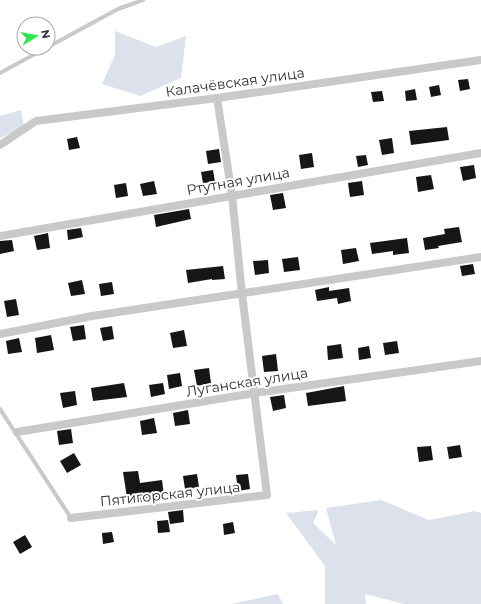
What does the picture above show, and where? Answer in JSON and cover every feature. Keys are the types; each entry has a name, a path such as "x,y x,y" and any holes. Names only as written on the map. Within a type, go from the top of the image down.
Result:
{"street":[{"name":"Калачёвская улица","path":"0,145 36,121 217,98 481,60"},
{"path":"217,98 232,195 242,294 255,393"},
{"name":"Ртутная улица","path":"0,236 481,153"},
{"path":"0,334 92,316 481,258"},
{"name":"Луганская улица","path":"17,432 255,393 481,361"},
{"name":"Пятигорская улица","path":"71,518 265,496 268,492 255,393"}],"lane":[{"path":"56,43 118,9 144,0"},
{"path":"0,73 32,56"},
{"path":"0,409 17,432 71,518"}],"shaded area":[{"path":"115,31 156,47 186,36 181,78 140,96 102,84 115,55"},
{"path":"21,110 24,127 0,138 0,116"},
{"path":"381,500 429,520 475,511 481,513 481,604 404,604 365,594 366,604 325,604 325,566 286,513 319,510 313,523 336,545 326,508"},
{"path":"278,594 283,604 231,604"}],"building":[{"path":"468,79 470,89 460,91 458,80"},
{"path":"439,85 441,95 431,97 429,87"},
{"path":"415,89 417,100 406,101 405,91"},
{"path":"382,91 384,101 373,102 371,92"},
{"path":"447,127 449,140 411,145 409,131"},
{"path":"77,137 80,148 69,150 67,139"},
{"path":"392,138 394,153 382,155 379,140"},
{"path":"219,149 221,162 208,164 206,151"},
{"path":"312,153 314,167 301,169 299,155"},
{"path":"366,155 368,165 358,167 356,156"},
{"path":"474,165 476,178 463,181 460,167"},
{"path":"213,170 215,182 203,183 201,172"},
{"path":"431,175 434,189 418,192 416,177"},
{"path":"154,181 157,194 143,196 140,184"},
{"path":"362,181 364,195 350,197 348,183"},
{"path":"126,183 128,196 116,198 114,185"},
{"path":"283,193 286,208 273,210 270,195"},
{"path":"189,209 191,219 156,227 154,215"},
{"path":"459,227 462,242 425,250 423,238 445,234 444,229"},
{"path":"81,228 83,237 68,240 67,230"},
{"path":"48,233 50,248 37,250 34,236"},
{"path":"407,238 409,253 393,255 393,251 372,254 370,243"},
{"path":"12,240 14,251 0,254 0,241"},
{"path":"356,248 359,261 343,264 341,250"},
{"path":"298,257 300,270 284,272 282,259"},
{"path":"268,260 269,273 255,275 253,261"},
{"path":"473,264 475,274 462,276 460,266"},
{"path":"223,266 225,279 212,279 188,283 186,270"},
{"path":"82,280 85,294 71,296 68,283"},
{"path":"112,282 114,294 101,296 99,284"},
{"path":"329,287 329,291 349,288 351,301 338,304 337,298 317,301 315,290"},
{"path":"16,299 19,315 7,317 4,301"},
{"path":"84,325 86,339 73,341 70,327"},
{"path":"112,326 114,339 103,341 100,328"},
{"path":"184,330 187,346 173,348 170,333"},
{"path":"51,335 54,350 37,353 35,338"},
{"path":"19,338 22,352 8,354 6,341"},
{"path":"397,341 399,353 385,355 383,343"},
{"path":"341,344 343,358 328,360 327,346"},
{"path":"369,346 371,358 359,360 358,348"},
{"path":"276,354 278,371 264,372 262,356"},
{"path":"209,368 211,383 197,386 194,370"},
{"path":"180,373 182,386 169,389 167,375"},
{"path":"124,383 127,397 93,401 91,388"},
{"path":"163,383 165,394 151,397 149,385"},
{"path":"344,386 346,401 308,406 306,393"},
{"path":"75,391 77,405 63,408 60,393"},
{"path":"284,395 286,408 273,411 270,397"},
{"path":"188,410 190,424 175,426 173,413"},
{"path":"154,418 157,433 142,435 140,421"},
{"path":"71,429 73,443 59,445 57,431"},
{"path":"460,445 462,457 449,459 447,447"},
{"path":"431,446 433,460 419,462 417,447"},
{"path":"74,453 81,465 67,473 60,461"},
{"path":"138,471 140,483 162,480 164,496 141,499 142,502 128,504 123,472"},
{"path":"197,474 199,487 185,489 183,476"},
{"path":"248,474 250,489 238,491 236,475"},
{"path":"183,510 184,522 170,524 168,512"},
{"path":"168,520 170,532 158,533 157,521"},
{"path":"233,522 235,533 224,535 223,524"},
{"path":"112,532 114,542 103,544 102,533"},
{"path":"25,535 32,547 20,554 13,542"}]}
